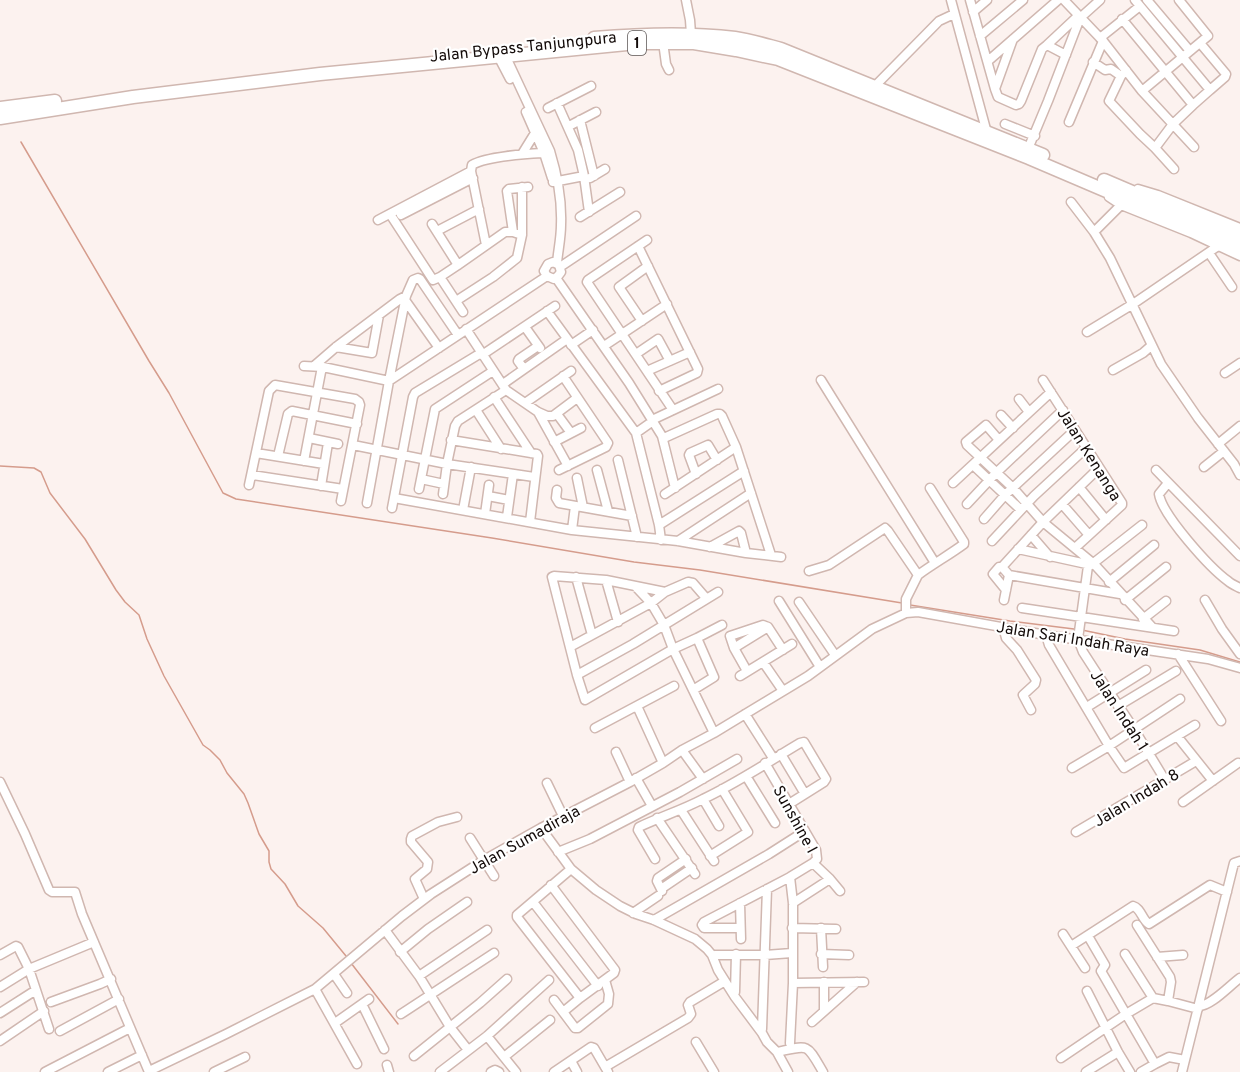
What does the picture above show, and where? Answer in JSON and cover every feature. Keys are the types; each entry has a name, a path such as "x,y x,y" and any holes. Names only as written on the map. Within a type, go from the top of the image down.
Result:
{"highway":[{"name":"Jalan Bypass Tanjungpura","path":"0,108 400,58 639,34 691,34 737,39 781,49 1013,142 1240,248"},
{"name":"Jalan Bypass Tanjungpura","path":"0,118 133,97 320,74 637,43 694,43 778,59 1240,238"}],"street":[{"path":"686,0 691,34"},
{"path":"951,0 987,133"},
{"path":"970,0 995,89 1000,98 1016,105 1019,104 1040,53 1100,0"},
{"path":"974,12 987,0"},
{"path":"980,36 1023,0"},
{"path":"988,61 1058,0"},
{"path":"1064,0 1101,40 1123,73 1194,147"},
{"path":"1142,91 1208,35 1179,0"},
{"path":"1069,122 1101,40 1140,2 1186,54 1210,90"},
{"path":"875,86 939,21 954,14"},
{"path":"1028,149 1079,17"},
{"path":"1122,20 1193,105"},
{"path":"995,89 1013,39"},
{"path":"663,42 669,70"},
{"path":"1155,148 1173,124 1226,74 1200,43"},
{"path":"1047,45 1066,55"},
{"path":"304,366 389,381 466,329 561,272 557,264 555,182 550,151 501,56"},
{"path":"1094,62 1106,70 1111,69 1123,73"},
{"path":"1123,73 1110,98 1110,103 1174,169"},
{"path":"548,108 591,86"},
{"path":"557,103 578,150 589,212"},
{"path":"569,126 596,112"},
{"path":"580,120 594,176"},
{"path":"1005,124 1035,135"},
{"path":"1013,142 1018,129"},
{"path":"538,131 555,182"},
{"path":"522,154 538,131"},
{"path":"486,245 472,165 522,154 544,153"},
{"path":"555,182 594,176 605,169"},
{"path":"378,220 391,217 472,175"},
{"name":"Jalan Bypass Tanjungpura","path":"1093,181 1121,205 1191,233 1240,256"},
{"name":"Jalan Bypass Tanjungpura","path":"1093,181 1158,195 1240,228"},
{"path":"456,301 517,258 522,235 525,187 509,189 507,192 513,232"},
{"path":"580,217 620,192"},
{"path":"1071,202 1110,258 1161,364 1240,475"},
{"path":"1094,232 1121,205"},
{"path":"458,265 434,228 478,209"},
{"path":"636,216 557,264 548,264 545,268 593,330 664,438 675,488"},
{"path":"391,217 433,280 505,232 522,235"},
{"path":"647,240 587,281 673,410"},
{"path":"638,246 698,369 659,391"},
{"path":"1087,332 1133,304 1218,246"},
{"path":"1209,253 1232,287"},
{"path":"642,321 619,286 648,266"},
{"path":"440,277 463,312"},
{"path":"367,503 389,381 411,282 416,278 420,279 458,335"},
{"path":"319,367 336,347 400,298 406,298"},
{"path":"406,298 439,348"},
{"path":"604,346 667,304"},
{"path":"392,508 415,393 482,354 555,306"},
{"path":"547,311 636,434 661,540"},
{"path":"336,347 372,353 379,315"},
{"path":"525,327 544,355"},
{"path":"466,329 504,387 538,412 550,416 557,414 577,398"},
{"path":"443,494 451,440 456,423 494,397 524,369 544,355 593,330"},
{"path":"636,354 658,339 670,361"},
{"path":"524,369 519,359 538,346"},
{"path":"1113,370 1151,346"},
{"path":"647,371 690,351"},
{"path":"1225,374 1240,363"},
{"path":"304,461 321,372 319,367"},
{"path":"419,489 435,410 493,371"},
{"path":"525,403 571,371"},
{"path":"559,470 607,445 563,376"},
{"path":"821,380 935,563"},
{"name":"Jalan Kenanga","path":"1043,380 1122,503 1075,548"},
{"path":"249,485 269,391 275,385 317,392 358,400 360,405 341,501"},
{"path":"636,434 653,420 718,389"},
{"path":"953,483 1051,392"},
{"path":"494,397 531,453"},
{"path":"1019,399 1029,412"},
{"path":"476,410 501,449"},
{"path":"967,504 996,473 1063,410"},
{"path":"278,456 289,412 357,424"},
{"path":"538,412 568,466"},
{"path":"557,414 571,433"},
{"path":"664,438 720,414 722,416 736,447 771,555"},
{"path":"1002,415 1013,428"},
{"path":"999,440 986,425 966,441 967,445 1013,488 1024,507"},
{"path":"1204,467 1240,426"},
{"path":"554,442 581,428"},
{"path":"984,519 1005,495 1075,430"},
{"path":"309,438 338,444"},
{"path":"451,440 537,454 530,522"},
{"path":"321,486 328,443"},
{"path":"696,474 690,453 709,445 717,460"},
{"path":"353,446 447,464 534,477"},
{"path":"665,494 736,447"},
{"path":"992,541 1086,448"},
{"path":"256,453 324,464"},
{"path":"618,460 637,537"},
{"path":"973,465 1005,495 1024,507 1075,548 1152,627"},
{"path":"463,510 471,467"},
{"path":"1006,590 993,574 1100,468"},
{"path":"597,470 608,511"},
{"path":"1156,470 1240,556"},
{"path":"659,525 744,471"},
{"path":"507,517 513,474"},
{"path":"252,475 343,489"},
{"path":"572,530 579,506 577,478"},
{"path":"421,479 444,484"},
{"path":"1168,483 1159,494 1170,516 1210,565 1228,582 1240,588"},
{"path":"485,514 489,485"},
{"path":"1079,487 1106,520"},
{"path":"906,606 918,575 964,544 930,488"},
{"path":"557,490 556,498 559,503 632,516"},
{"path":"678,541 751,493"},
{"path":"488,496 509,500"},
{"path":"394,498 572,530 678,541 781,557"},
{"path":"1062,504 1089,535"},
{"path":"1079,637 1091,565 1142,525"},
{"path":"809,571 829,565 885,528 918,575"},
{"path":"709,547 739,531 746,553"},
{"path":"1031,535 1050,556"},
{"path":"1109,582 1154,545"},
{"path":"1018,549 1091,565"},
{"path":"1002,567 1009,575 1122,597 1166,567"},
{"path":"1004,600 1009,575"},
{"path":"665,592 606,580 554,576 551,578 584,699 586,700 673,649 722,625"},
{"path":"576,577 592,635"},
{"path":"606,580 618,622"},
{"path":"570,647 651,603 665,592 690,582 706,598"},
{"path":"636,586 651,603 664,625 673,649 714,733"},
{"path":"577,675 718,592"},
{"path":"1205,600 1240,654"},
{"path":"779,601 820,667"},
{"path":"1143,619 1166,601"},
{"path":"800,602 835,656"},
{"name":"Jalan Sari Indah Raya","path":"906,606 918,612 1046,635 1079,637 1208,658 1240,668"},
{"name":"Jalan Sumadiraja","path":"149,1072 315,989 424,899 484,860 633,780 714,733 820,667 906,606"},
{"path":"1022,608 1082,621 1174,631"},
{"path":"783,650 768,627 760,625 730,636 743,674 783,650 792,644"},
{"path":"1004,627 1006,638 1036,680 1035,684 1023,695 1031,710"},
{"path":"1046,635 1048,645 1123,768 1125,769 1195,725"},
{"name":"Jalan Indah 1","path":"1079,637 1083,652 1165,780"},
{"path":"693,690 714,677 697,638"},
{"path":"1178,654 1221,721"},
{"path":"763,662 783,691"},
{"path":"1087,707 1146,670"},
{"path":"1118,706 1176,670"},
{"path":"595,728 674,686"},
{"path":"1072,768 1180,699"},
{"path":"637,706 663,763"},
{"path":"745,714 773,759 805,794"},
{"path":"1177,736 1213,781"},
{"path":"655,859 638,828 704,799 802,742 805,743 826,779 789,804"},
{"path":"682,750 703,779"},
{"path":"616,752 652,806"},
{"path":"558,852 590,840 738,759"},
{"name":"Sunshine I","path":"740,928 704,928 702,925 790,877 817,859 816,850 789,804 773,759"},
{"name":"Jalan Indah 8","path":"1076,832 1196,761"},
{"path":"1183,802 1238,763"},
{"path":"746,776 775,823"},
{"path":"0,782 2,793 25,834 49,890 75,892 149,1072"},
{"path":"547,783 563,816"},
{"path":"681,810 712,859 748,832 723,789"},
{"path":"704,799 719,826"},
{"path":"424,899 416,879 427,869 428,862 411,842 412,836 438,822 457,817"},
{"path":"633,913 694,871 657,818"},
{"path":"541,828 571,869 596,890 633,913 695,939 707,950 712,955 725,981 767,1042 777,1052 788,1072"},
{"path":"654,920 805,831"},
{"path":"470,838 494,876"},
{"path":"661,892 658,878 686,859"},
{"path":"1182,1072 1234,863 1240,861"},
{"path":"813,863 840,891"},
{"path":"571,869 517,915 517,919 580,998"},
{"path":"790,877 793,903 790,1043"},
{"path":"793,903 830,879"},
{"path":"551,885 615,970 563,1012"},
{"path":"1071,945 1133,906 1137,907 1149,924 1210,885 1227,892"},
{"path":"762,1029 767,889"},
{"path":"400,951 467,902"},
{"path":"533,902 609,994 608,1004 578,1028 575,1028 554,1000"},
{"path":"740,903 741,939"},
{"path":"1137,925 1171,980 1168,1001"},
{"path":"792,928 836,929"},
{"path":"820,928 823,967"},
{"path":"385,930 468,1050"},
{"path":"419,976 487,930"},
{"path":"1063,934 1085,968"},
{"path":"1088,936 1105,965 1101,971 1155,1064"},
{"path":"0,987 29,969 94,942"},
{"path":"0,956 16,946 29,969 50,1029"},
{"path":"401,1014 494,953"},
{"path":"715,955 792,953"},
{"path":"735,992 736,954"},
{"path":"821,954 849,955"},
{"path":"1125,954 1153,998"},
{"path":"1158,957 1183,955"},
{"path":"334,974 347,993"},
{"path":"414,1056 507,978"},
{"path":"1061,1058 1125,1014 1153,998 1198,1008 1210,1002 1240,978"},
{"path":"51,1002 111,979"},
{"path":"440,1072 487,1036 549,980"},
{"path":"554,1072 591,1047 594,1048 607,1070 688,1018 691,1014 688,1005 690,1002 725,981"},
{"path":"793,982 861,982 812,1022"},
{"path":"824,982 824,1011"},
{"path":"315,989 357,1064"},
{"path":"0,1013 36,990"},
{"path":"1087,991 1130,1072"},
{"path":"60,1031 119,999"},
{"path":"335,1023 365,1002 384,1049"},
{"path":"0,1041 44,1011"},
{"path":"504,1057 550,1020"},
{"path":"45,1072 130,1028"},
{"path":"487,1036 516,1072"},
{"path":"696,1042 711,1071"},
{"path":"777,1052 806,1047 822,1072"},
{"path":"1086,1072 1118,1052"},
{"path":"108,1072 142,1054"},
{"path":"214,1072 245,1057"},
{"path":"1142,1072 1169,1057 1185,1060"},
{"path":"571,1061 577,1072"},
{"path":"491,1072 495,1070 499,1072"}],"waterway":[{"path":"21,142 169,393 223,493 236,499 902,603"},
{"path":"0,466 34,468 41,472 50,493 85,539 116,590 139,615 164,676 203,745 220,760 244,794 259,834 269,851 271,869 285,884 298,906 323,928 346,956"},
{"path":"910,605 1074,629"},
{"path":"1082,630 1200,650 1240,662"},
{"path":"351,963 398,1024"}]}
